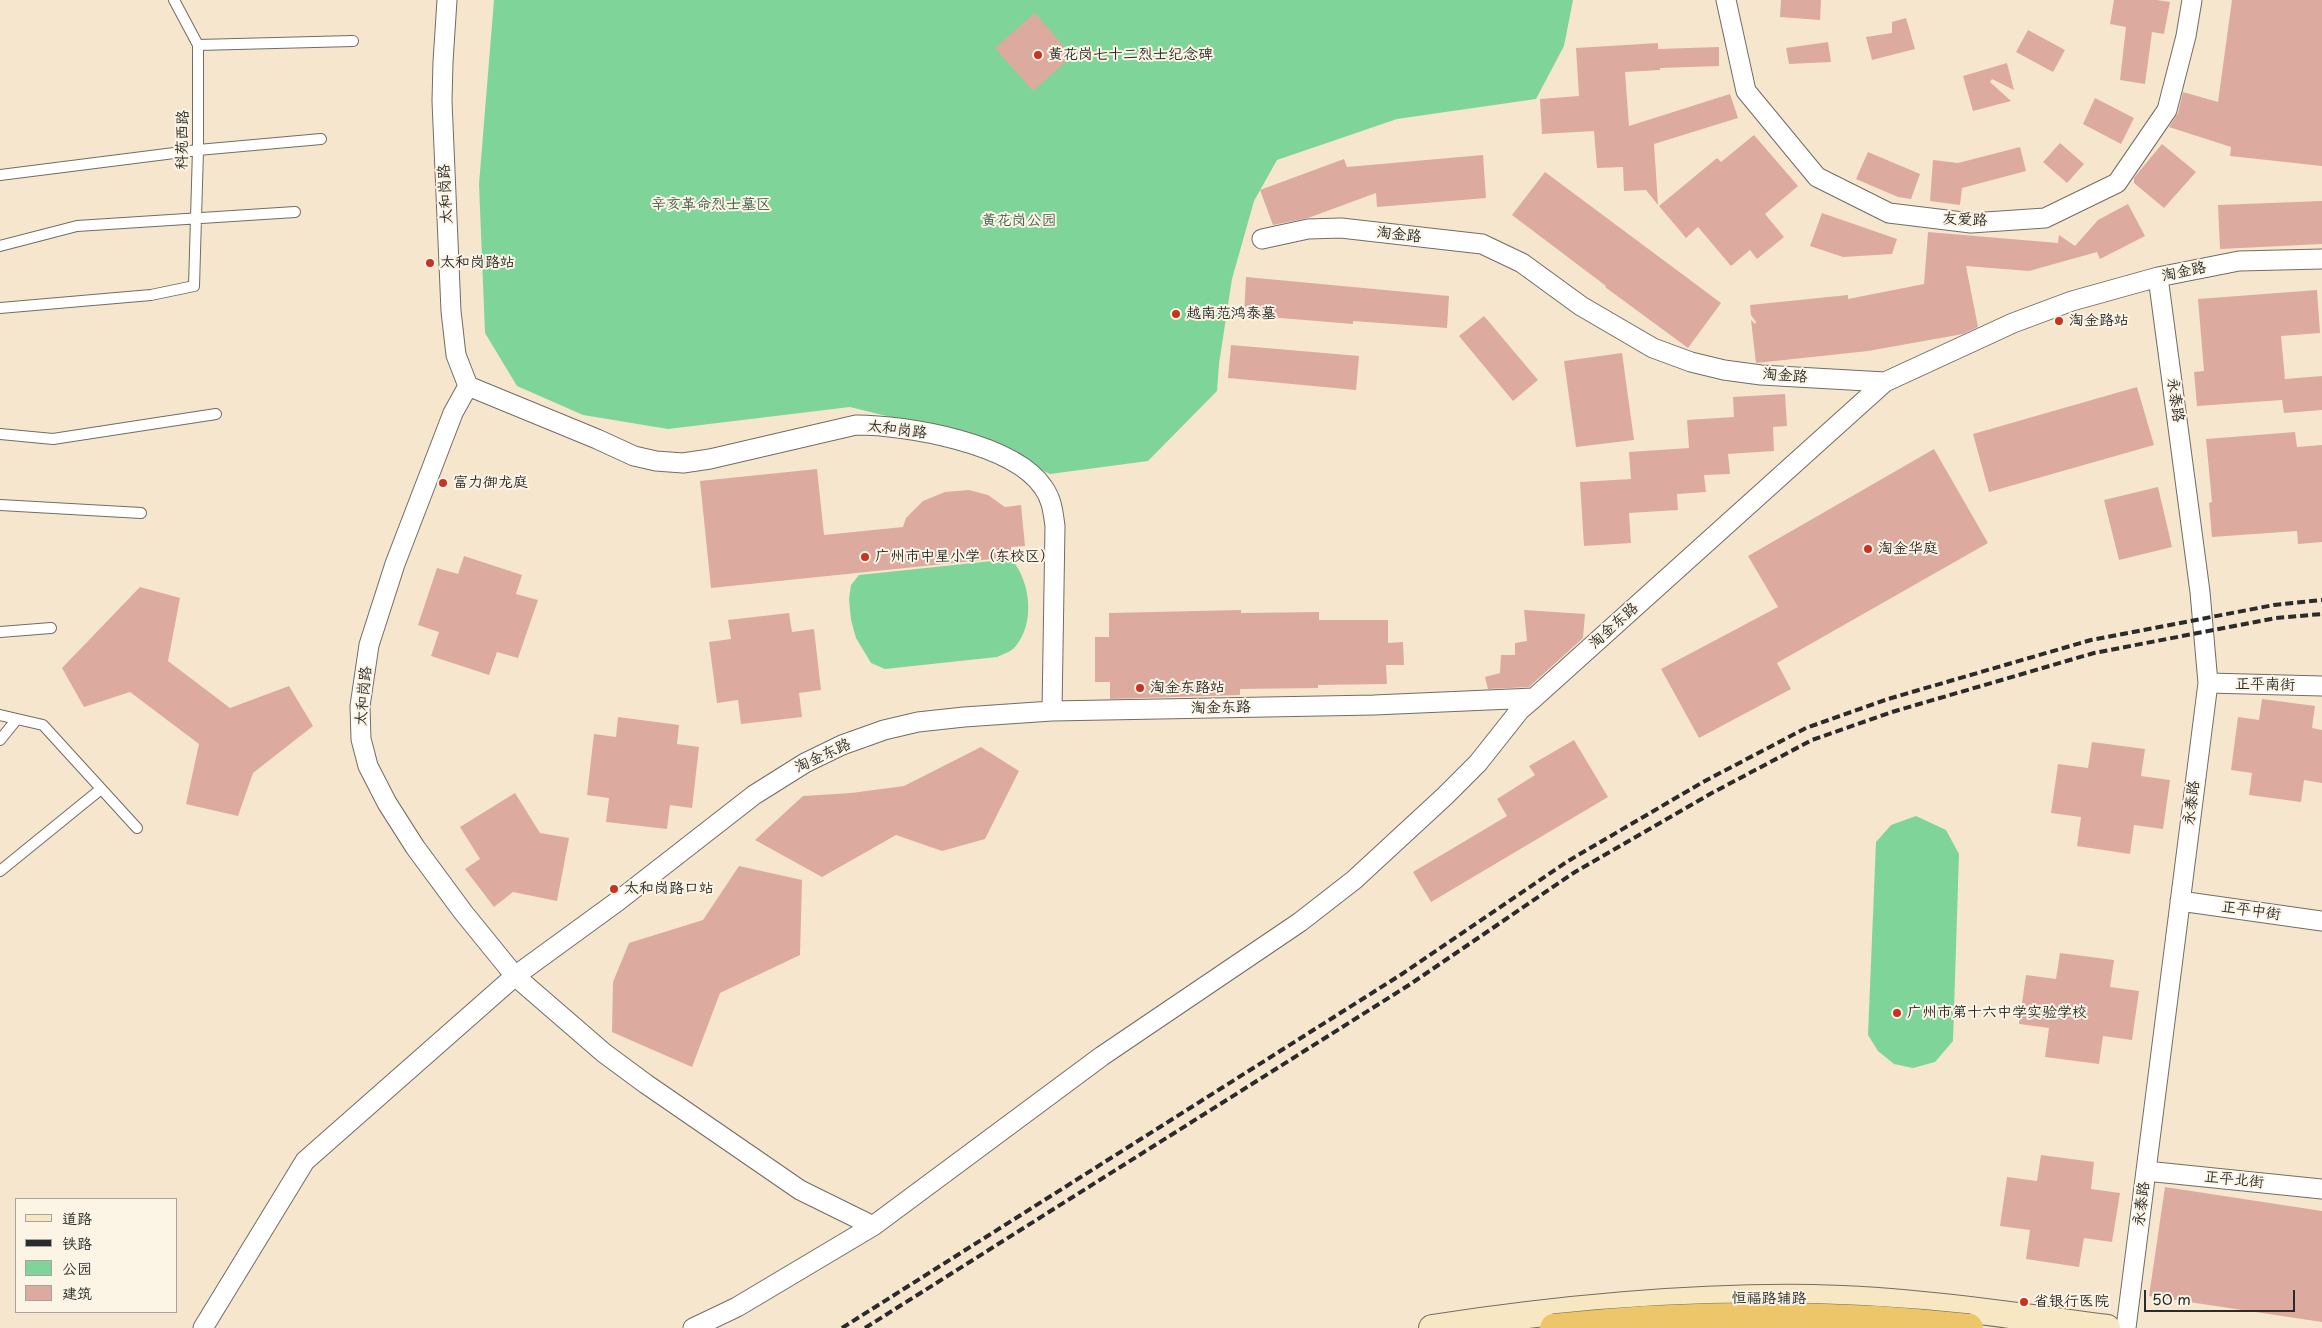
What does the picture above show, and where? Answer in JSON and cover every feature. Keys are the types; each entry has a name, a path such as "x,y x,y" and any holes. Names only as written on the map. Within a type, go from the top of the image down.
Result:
{"highway":[{"path":"1554,1328 1671,1318 1779,1316 1838,1317 1969,1328"}],"main road":[{"name":"恒福路辅路","path":"1432,1328 1588,1308 1729,1299 1814,1298 1937,1317 2107,1328"}],"street":[{"name":"太和岗路","path":"447,0 442,101 451,311 456,355 468,386 597,438 634,456 656,461 683,463 710,459 856,425 875,425 926,432 955,439 1018,464 1043,486 1052,504 1056,526 1052,711"},
{"name":"友爱路","path":"1726,0 1746,91 1817,177 1889,213 1970,223 2045,218 2117,183 2167,110 2186,36 2192,0"},
{"name":"淘金路","path":"1262,239 1308,229 1341,228 1482,244 1522,263 1581,306 1638,340 1653,348 1691,362 1724,370 1761,375 1885,382 2013,323 2072,302 2158,277 2239,261 2322,259"},
{"name":"永泰路","path":"2126,1328 2208,683 2200,592 2158,277"},
{"name":"淘金东路","path":"203,1328 305,1161 515,976 618,901 754,795 805,762 859,739 918,722 1052,711 1374,705 1534,698 1885,382"},
{"name":"太和岗路","path":"468,386 446,431 380,607 369,645 360,706 361,739 368,766 387,803 415,847 463,912 515,976 604,1053 662,1095 800,1190 873,1226"},
{"name":"正平南街","path":"2208,683 2322,686"},
{"path":"693,1328 737,1307 873,1226 1102,1056 1300,922 1354,880 1445,796 1478,762 1520,710 1534,698"},
{"name":"正平中街","path":"2180,902 2322,921"},
{"name":"正平北街","path":"2146,1171 2322,1188"}],"lane":[{"name":"科苑西路","path":"0,308 151,295 194,286 198,150 198,45 174,0"},
{"path":"198,45 353,41"},
{"path":"0,175 198,150 320,139"},
{"path":"0,246 77,226 296,212"},
{"path":"0,434 53,439 216,414"},
{"path":"0,505 141,513"},
{"path":"0,632 51,628"},
{"path":"0,715 43,724 137,828"},
{"path":"0,740 17,719"},
{"path":"0,872 101,788"}],"green space":[{"name":"黄花岗公园","path":"494,0 1573,0 1564,46 1536,99 1397,119 1277,160 1254,201 1232,279 1219,364 1217,391 1148,461 1050,474 968,436 850,407 668,429 583,415 517,386 485,333 479,184"},
{"path":"1002,560 1013,561 1024,581 1027,592 1028,616 1026,627 1013,649 997,657 885,669 871,663 856,638 851,620 849,599 851,585 859,575"},
{"path":"1916,816 1946,830 1959,854 1953,1041 1935,1062 1913,1068 1894,1064 1878,1051 1868,1035 1876,842 1891,825"}],"building":[{"path":"1781,0 1821,0 1820,20 1780,17"},
{"path":"2114,0 2157,0 2170,2 2164,34 2152,32 2145,84 2120,80 2126,27 2110,24"},
{"path":"2232,0 2322,0 2322,166 2230,156 2231,147 2169,127 2178,113 2183,92 2218,102"},
{"path":"1035,13 1072,56 1033,91 995,48"},
{"path":"1906,18 1915,49 1872,60 1866,37 1892,33 1892,22"},
{"path":"2028,30 2065,50 2053,72 2016,52"},
{"path":"1828,42 1831,62 1789,64 1786,48"},
{"path":"1658,43 1658,49 1719,47 1719,66 1660,68 1660,70 1625,72 1629,126 1730,94 1738,118 1654,144 1658,205 1646,190 1624,191 1623,167 1597,168 1594,131 1542,134 1540,99 1579,96 1576,48"},
{"path":"2007,63 2014,90 1992,79 1990,82 2011,101 1973,111 1963,76"},
{"path":"2095,98 2134,118 2121,144 2083,124"},
{"path":"1754,135 1798,186 1765,214 1784,237 1757,259 1750,250 1731,266 1698,227 1686,238 1659,206 1717,158 1721,162"},
{"path":"2060,143 2084,164 2067,183 2043,162"},
{"path":"2162,144 2196,172 2164,208 2134,183 2134,178"},
{"path":"2020,147 2026,171 1962,188 1960,205 1930,201 1933,160 1958,163"},
{"path":"1868,152 1920,174 1911,199 1898,197 1856,179"},
{"path":"1483,155 1486,198 1377,207 1376,193 1308,218 1273,225 1260,190 1344,159 1347,167"},
{"path":"1545,172 1721,303 1688,348 1512,215"},
{"path":"2322,201 2322,244 2220,249 2218,205"},
{"path":"2128,204 2145,236 2100,259 2097,252 2029,271 1966,266 1978,327 1963,334 1868,351 1756,363 1751,320 1755,324 1756,322 1751,315 1750,305 1848,295 1848,299 1924,284 1928,232 2058,243 2059,235 2075,246 2098,220"},
{"path":"1822,213 1897,239 1892,254 1843,257 1810,246"},
{"path":"1246,277 1449,296 1447,328 1353,321 1353,324 1244,315"},
{"path":"2317,290 2320,333 2281,336 2285,379 2322,376 2322,410 2284,413 2282,400 2197,406 2194,372 2204,371 2198,299"},
{"path":"1484,316 1538,380 1513,401 1459,336"},
{"path":"1231,345 1359,356 1356,390 1228,378"},
{"path":"1622,353 1634,440 1576,447 1564,361"},
{"path":"2137,387 2154,445 1989,492 1973,434"},
{"path":"1785,394 1787,426 1773,427 1774,451 1728,454 1730,474 1704,475 1706,492 1677,494 1678,510 1629,513 1631,543 1584,546 1580,482 1631,479 1629,452 1689,448 1687,420 1734,417 1733,397"},
{"path":"2295,432 2297,447 2322,445 2322,542 2298,544 2297,531 2212,537 2209,503 2212,502 2206,439"},
{"name":"淘金华庭","path":"1934,449 1988,543 1777,663 1791,689 1699,738 1661,669 1778,607 1748,556"},
{"path":"817,469 824,535 903,527 906,518 923,501 945,492 969,490 988,495 1005,507 1021,505 1025,546 1011,547 1012,557 711,588 700,481"},
{"path":"2158,487 2172,547 2119,560 2104,500"},
{"path":"464,556 522,575 516,594 538,600 518,658 497,652 489,675 431,656 439,632 418,625 437,568 458,574"},
{"path":"140,587 180,598 168,661 230,708 289,686 313,726 253,773 238,816 186,804 199,744 130,692 84,707 62,668"},
{"path":"1241,610 1241,613 1319,612 1319,620 1388,620 1388,643 1403,642 1404,665 1386,665 1387,684 1318,685 1318,688 1240,689 1240,695 1110,699 1110,682 1095,682 1095,637 1109,637 1109,613"},
{"path":"1524,610 1585,614 1583,638 1529,687 1488,689 1485,677 1500,673 1501,655 1515,655 1515,643 1527,641"},
{"path":"789,613 792,632 814,629 821,690 799,693 802,717 741,724 738,700 717,703 709,642 731,639 728,620"},
{"path":"2262,699 2315,706 2312,728 2322,730 2322,783 2304,780 2301,802 2249,795 2252,773 2231,770 2238,717 2259,720"},
{"path":"618,717 679,725 677,744 699,747 692,808 670,805 667,829 606,822 609,798 587,795 594,734 616,737"},
{"path":"1574,740 1608,797 1431,902 1413,872 1507,816 1497,799 1535,775 1529,766"},
{"path":"2092,742 2145,749 2141,776 2170,780 2163,829 2134,825 2130,854 2077,846 2081,817 2051,813 2058,764 2088,768"},
{"path":"981,747 1019,771 985,839 942,851 896,835 822,877 755,840 803,796 851,793 904,786"},
{"path":"515,793 540,833 569,838 557,901 513,892 494,907 465,869 480,859 460,827"},
{"path":"739,866 802,880 800,955 720,993 692,1067 612,1032 613,982 629,943 703,920"},
{"path":"2060,953 2114,960 2110,987 2139,991 2132,1040 2103,1036 2099,1064 2045,1057 2049,1028 2019,1024 2026,975 2056,979"},
{"path":"2041,1155 2094,1162 2091,1189 2120,1193 2112,1242 2084,1238 2079,1267 2026,1259 2030,1230 2000,1226 2007,1177 2037,1181"},
{"path":"2165,1187 2322,1211 2322,1322 2149,1296"}],"railway":[{"path":"842,1328 1402,974 1568,861 1703,782 1806,728 1888,699 2091,640 2274,605 2322,600"},
{"path":"865,1328 1409,985 1575,872 1710,794 1812,740 1892,712 2094,653 2276,618 2322,614"}],"place":[{"name":"黄花岗七十二烈士纪念碑","path":"1038,55"},
{"name":"太和岗路站","path":"430,263"},
{"name":"越南范鸿泰墓","path":"1176,314"},
{"name":"淘金路站","path":"2059,321"},
{"name":"富力御龙庭","path":"443,483"},
{"name":"淘金华庭","path":"1868,549"},
{"name":"广州市中星小学（东校区）","path":"865,557"},
{"name":"淘金东路站","path":"1140,688"},
{"name":"太和岗路口站","path":"614,889"},
{"name":"广州市第十六中学实验学校","path":"1897,1013"},
{"name":"省银行医院","path":"2024,1302"}],"park label":[{"name":"辛亥革命烈士墓区","path":"711,205"}]}
